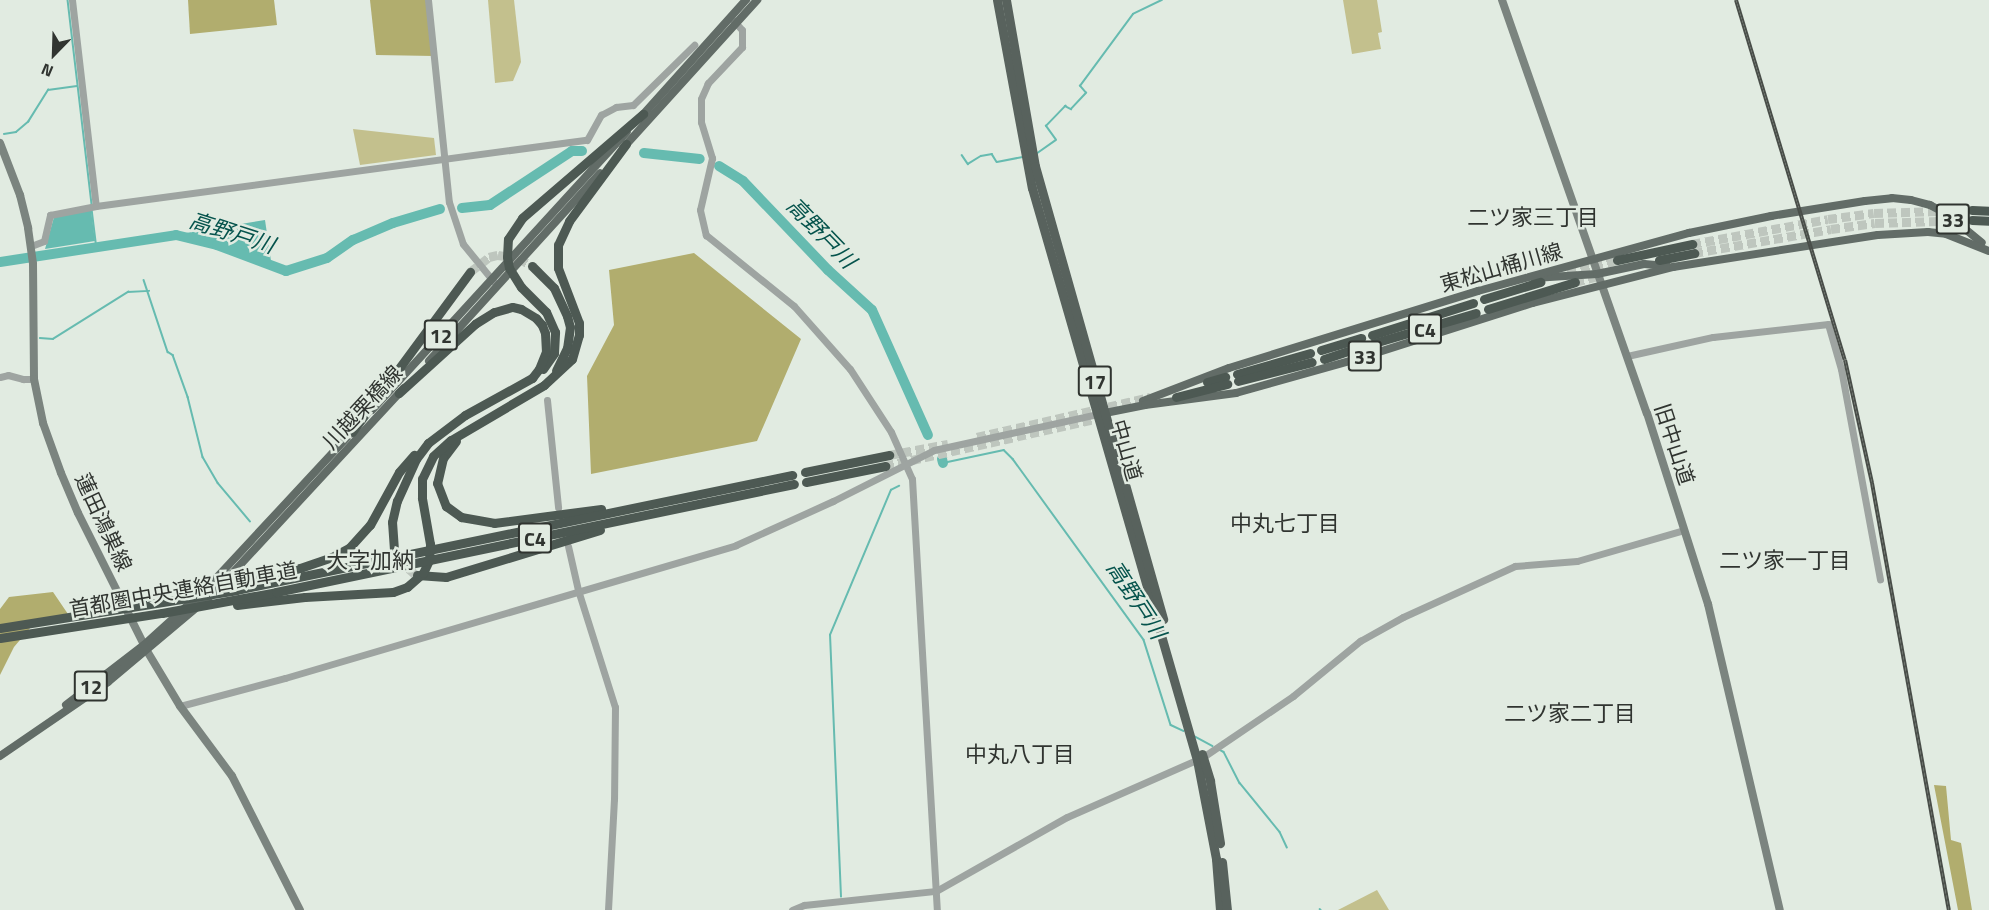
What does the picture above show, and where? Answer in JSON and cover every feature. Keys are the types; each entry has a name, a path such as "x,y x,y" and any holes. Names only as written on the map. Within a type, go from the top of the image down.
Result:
{"highway":[{"name":"中山道","path":"997,0 1032,188 1101,414 1216,814 1227,910"},
{"name":"中山道","path":"1006,0 1035,166 1101,414"},
{"path":"274,588 357,541 369,525 399,472 428,443 465,415 532,378 549,363 556,342 546,312 521,286 509,268 507,257 512,232 522,218 643,114"},
{"path":"274,588 379,594 407,586 418,578 426,567 430,552 422,498 424,471 438,450 544,385 572,359 579,335 575,309 558,268 557,256 562,233 626,144"},
{"path":"1989,211 1972,215 1989,221"},
{"path":"1617,260 1693,248 1659,260"},
{"path":"532,266 554,288 562,302 570,327 563,360 544,385"},
{"path":"352,432 470,273"},
{"path":"1540,282 1486,304 1575,282"},
{"path":"399,393 475,324 494,312 512,307 521,309 536,318 545,333 546,352 543,362 532,378"},
{"name":"C4","path":"1373,339 1475,308"},
{"path":"1323,355 1362,342"},
{"path":"1237,378 1311,358"},
{"path":"1176,398 1226,381 1207,382"},
{"path":"461,435 443,459 437,483 446,506 470,521 494,523 526,520 696,495"},
{"path":"394,550 392,522 397,501 410,469 428,443"},
{"path":"885,466 805,477 889,455"},
{"name":"首都圏中央連絡自動車道","path":"0,628 274,588 680,508 793,480 696,495 274,588 162,613 0,638"},
{"path":"415,574 425,577 446,577 680,508"},
{"name":"中山道","path":"1200,759 1214,849 1220,910"}],"main road":[{"name":"川越栗橋線","path":"145,648 231,566 352,432 626,144 734,20 746,0"},
{"name":"川越栗橋線","path":"0,756 88,696 237,570 399,393 643,114 734,20 757,0"},
{"name":"旧中山道","path":"1502,0 1627,356 1718,636 1779,910"},
{"name":"蓮田鴻巣線","path":"0,143 20,195 31,246 34,379 43,423 69,493 145,648 180,705 232,776 300,910"},
{"name":"東松山桶川線","path":"1125,408 1229,368 1526,278 1689,233 1771,216 1892,198 1930,205 1947,214 1989,250"},
{"name":"東松山桶川線","path":"1101,414 1125,408 1236,393 1357,359 1533,303 1673,267 1878,235 1928,232 1946,234 1989,250"},
{"name":"33","path":"1526,278 1548,279 1597,274 1644,264 1673,267"}],"street":[{"path":"72,0 96,206"},
{"path":"428,0 449,202 457,231 472,257 494,283"},
{"path":"734,20 744,36 742,47 708,83 700,106 701,122 712,158 700,210 706,235 794,306 850,369 891,432 912,479 937,910"},
{"path":"31,246 45,241 50,215 96,206 587,140 601,115 616,107 633,105 694,45"},
{"path":"1627,356 1713,337 1828,324 1841,369 1880,579"},
{"path":"0,377 8,375 34,379"},
{"path":"547,400 558,507"},
{"path":"180,705 285,678 736,545 833,501 934,450 1101,414"},
{"path":"792,910 804,905 936,891 1067,817 1200,759 1293,696 1360,641 1473,583 1515,566 1577,561 1684,530"},
{"path":"568,546 578,590 615,707 613,834 608,910"}],"shaded area":[{"path":"188,0 274,0 277,25 190,34"},
{"path":"370,0 428,0 434,56 376,55"},
{"path":"488,0 514,0 521,62 513,81 495,83"},
{"path":"1343,0 1377,0 1382,32 1378,33 1381,49 1352,54"},
{"path":"353,129 434,138 436,155 360,165"},
{"path":"694,253 801,339 757,441 591,474 587,376 614,325 609,270"},
{"path":"53,592 70,617 31,627 14,647 0,675 0,609 9,597"},
{"path":"1934,785 1946,786 1951,840 1961,843 1972,910 1958,910"},
{"path":"1377,890 1389,910 1338,910"}],"water":[{"path":"91,210 95,241 45,249 54,217"},
{"path":"265,220 271,261 186,233"}],"waterway":[{"path":"68,0 92,205"},
{"path":"1036,154 1056,140 1046,126 1065,106 1071,109 1086,93 1080,86 1133,14 1162,0"},
{"path":"4,134 16,132 28,122 48,90 77,86"},
{"name":"高野戸川","path":"462,208 490,205 572,151 582,151"},
{"name":"高野戸川","path":"644,153 700,159"},
{"path":"962,155 968,164 981,156 992,154 997,162 1023,157"},
{"name":"高野戸川","path":"719,166 743,181 828,270 872,310 928,435"},
{"path":"92,209 97,247"},
{"name":"高野戸川","path":"0,262 176,235 217,245 286,271 327,258 353,240 393,223 440,209"},
{"path":"144,280 168,352 173,355 188,397 203,457 218,483 250,521"},
{"path":"40,338 53,339 128,292 149,291"},
{"name":"高野戸川","path":"943,463 1004,450 1013,459 1144,640 1171,725 1184,731"},
{"name":"高野戸川","path":"942,459 943,463"},
{"path":"841,897 830,635 891,490 899,486"},
{"name":"高野戸川","path":"1194,736 1213,746"},
{"name":"高野戸川","path":"1220,750 1224,752 1240,783 1280,832 1287,847"}],"tunnel":[{"path":"1692,244 1828,219 1874,213 1972,210"},
{"path":"1694,253 1875,223 1972,220"},
{"path":"470,272 489,257 498,255 519,258 532,266"},
{"path":"1568,274 1617,260"},
{"path":"1575,282 1599,276"},
{"path":"977,437 1150,397"},
{"path":"885,466 1105,417"},
{"path":"889,455 948,444"},
{"path":"399,560 415,574"}],"railway":[{"path":"1736,0 1845,360 1872,483 1949,910"}],"district":[{"name":"二ツ家三丁目","path":"1533,218"},
{"name":"中丸七丁目","path":"1285,524"},
{"name":"大字加納","path":"370,561"},
{"name":"二ツ家一丁目","path":"1785,561"},
{"name":"二ツ家二丁目","path":"1570,714"},
{"name":"中丸八丁目","path":"1020,755"}]}
